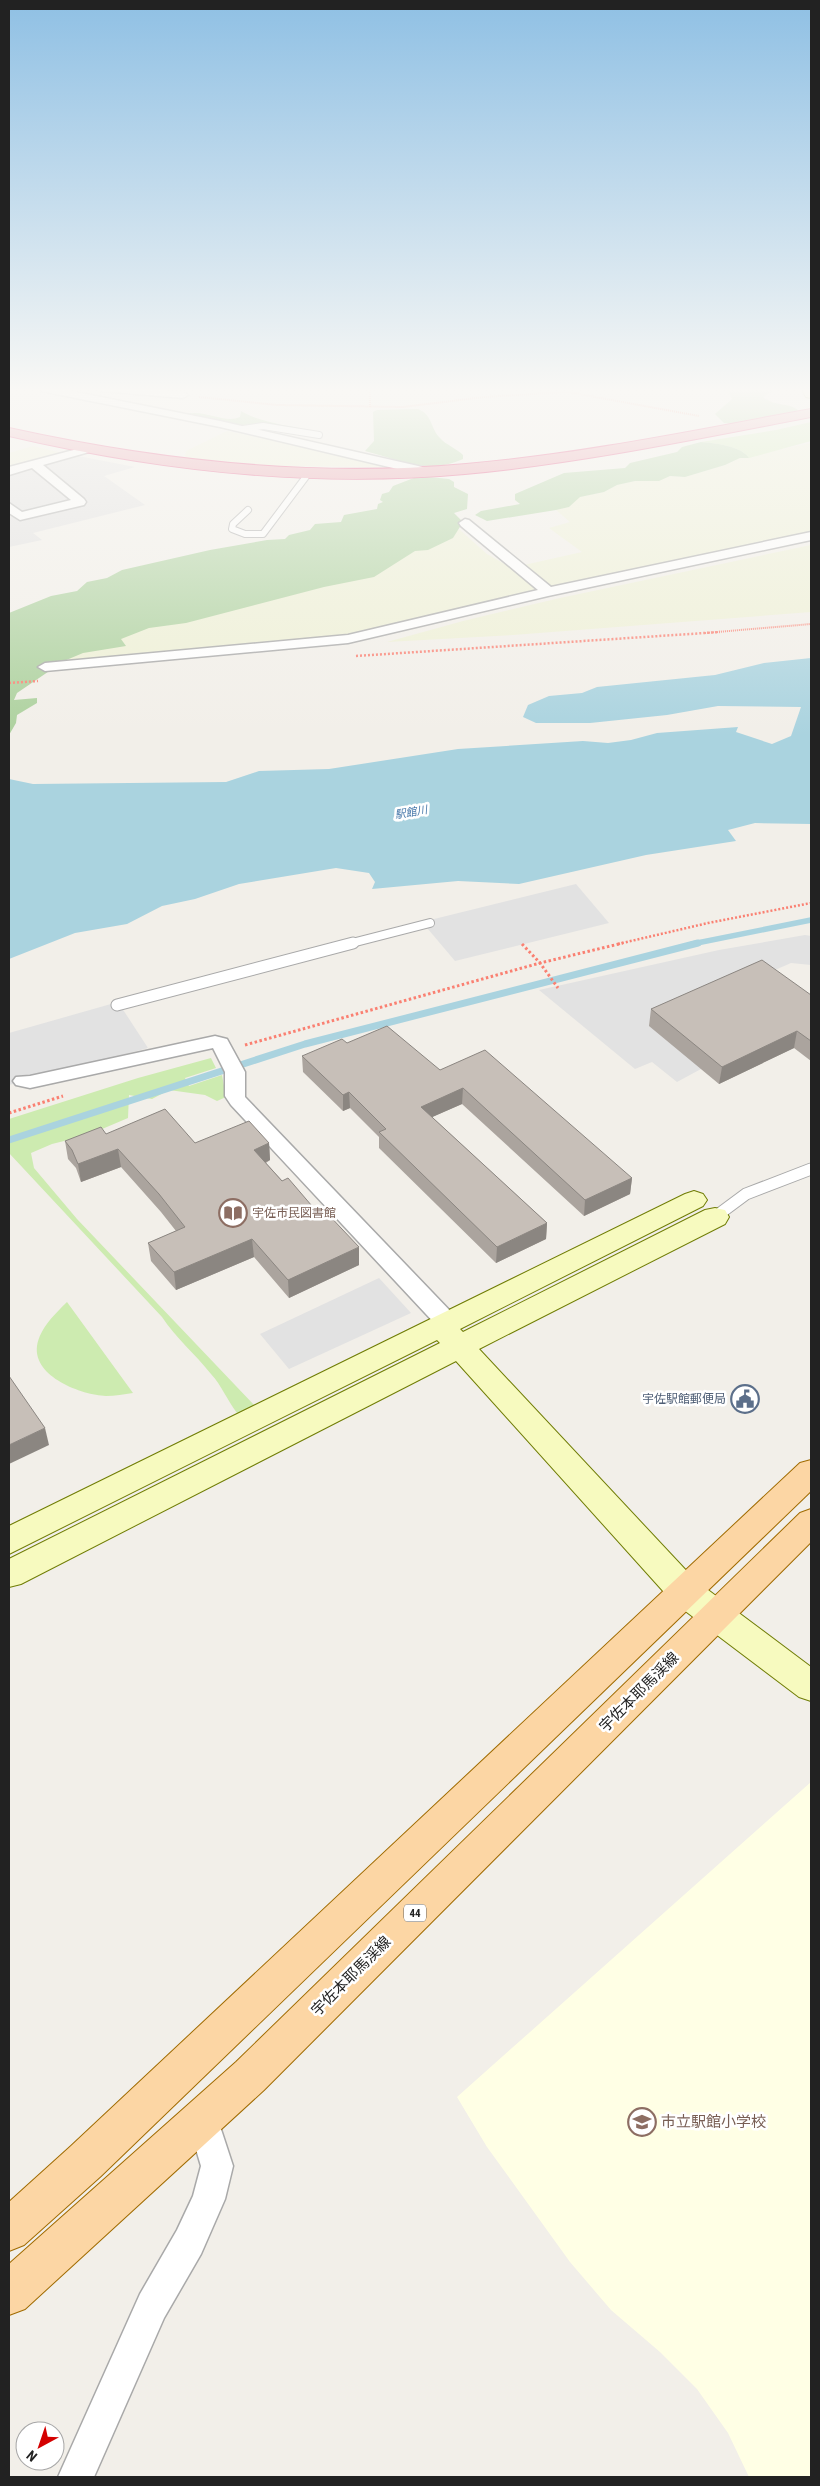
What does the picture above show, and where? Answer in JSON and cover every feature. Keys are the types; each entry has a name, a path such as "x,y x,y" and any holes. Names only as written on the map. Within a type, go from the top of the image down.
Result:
{"main road":[{"path":"9,2230 86,2162 811,1472"},
{"name":"宇佐本耶馬渓線","path":"9,2293 257,2069 811,1522"}],"street":[{"path":"9,508 20,516 71,504"},
{"path":"465,523 548,592"},
{"path":"46,674 348,639 548,592 811,536"},
{"path":"23,1081 30,1082 215,1042 220,1043 235,1072 235,1096 238,1101 684,1591 811,1686"},
{"path":"9,1540 704,1208"},
{"path":"9,1574 448,1331"},
{"path":"76,2477 152,2306 189,2242 209,2199 217,2166 203,2119"}],"lane":[{"path":"248,510 233,524 232,529 251,535 266,532 286,504"},
{"path":"116,1005 430,923"},
{"path":"704,1208 811,1169"}],"path":[{"path":"355,656 425,650 660,637 811,624"},
{"path":"9,683 46,674"},
{"path":"224,1051 540,964 708,923 811,903"},
{"path":"522,944 558,988"}],"shaded area":[{"path":"9,504 145,505 33,533 42,540 9,547"},
{"path":"572,504 811,504 811,533 553,587 524,565 582,552 549,528 570,522 556,510 569,507"},
{"path":"460,530 487,554 512,568 536,587 535,591 339,637 142,656 62,661 77,648"},
{"path":"811,545 811,612 513,635 387,642 463,621 560,598"},
{"path":"576,884 609,923 455,961 422,922"},
{"path":"805,935 811,936 811,965 791,963 775,970 701,1069 677,1082 652,1062 635,1069 539,990 719,950"},
{"path":"118,1002 148,1048 9,1085 9,1033"},
{"path":"379,1278 411,1313 289,1369 260,1334"},
{"name":"市立駅館小学校","path":"811,1782 811,2477 749,2477 728,2433 697,2389 660,2352 611,2310 570,2262 487,2147 457,2097"}],"green space":[{"path":"378,504 467,504 467,509 454,513 463,522 453,538 428,550 415,551 374,577 324,587 186,623 149,628 121,639 126,646 83,653 64,661 17,693 14,700 37,698 37,703 17,715 16,723 9,735 9,613 51,596 77,591 87,582 107,578 122,570 210,550 267,540 285,539 289,535 310,530 315,524 341,522 344,515 377,509"},
{"path":"520,504 572,504 569,507 556,510 487,521 475,515 481,511"},
{"path":"211,1058 216,1068 185,1078 189,1086 222,1075 226,1097 217,1101 205,1095 169,1090 152,1099 129,1095 128,1118 88,1135 52,1144 31,1153 34,1168 77,1219 255,1406 237,1413 215,1379 162,1317 9,1153 9,1119 138,1078"},
{"path":"67,1302 133,1393 106,1396 85,1392 61,1382 43,1367 38,1357 37,1346 41,1333"}],"water":[{"name":"駅館川","path":"811,658 811,824 755,823 728,830 736,841 646,855 519,884 458,881 372,889 375,882 369,873 336,868 239,884 195,899 162,906 127,924 75,933 9,959 9,779 33,784 226,782 259,771 329,769 458,749 583,741 608,743 631,740 657,733 738,727 736,732 772,744 791,736 801,707 718,706 667,715 590,723 536,723 523,717 528,705 549,696 582,693 597,687 715,675 764,663"}],"building":[{"path":"762,960 811,995 811,1041 797,1031 722,1067 651,1009"},
{"path":"387,1026 440,1070 485,1050 632,1178 585,1200 463,1088 421,1107 547,1223 497,1247 379,1132 386,1129 349,1092 343,1095 302,1056 342,1039 347,1043"},
{"name":"宇佐市民図書館","path":"165,1109 195,1143 249,1121 269,1143 254,1150 282,1181 288,1178 318,1213 324,1210 359,1247 288,1280 252,1239 174,1272 148,1243 185,1227 159,1194 118,1149 78,1164 72,1150 65,1141 101,1127 106,1134"},
{"path":"9,1376 45,1428 9,1445"}],"waterway":[{"path":"692,944 811,920"},
{"path":"9,1140 305,1044 698,943"}],"place":[{"name":"宇佐市民図書館","path":"233,1213"},
{"name":"宇佐駅館郵便局","path":"745,1399"},
{"name":"市立駅館小学校","path":"642,2122"}]}
